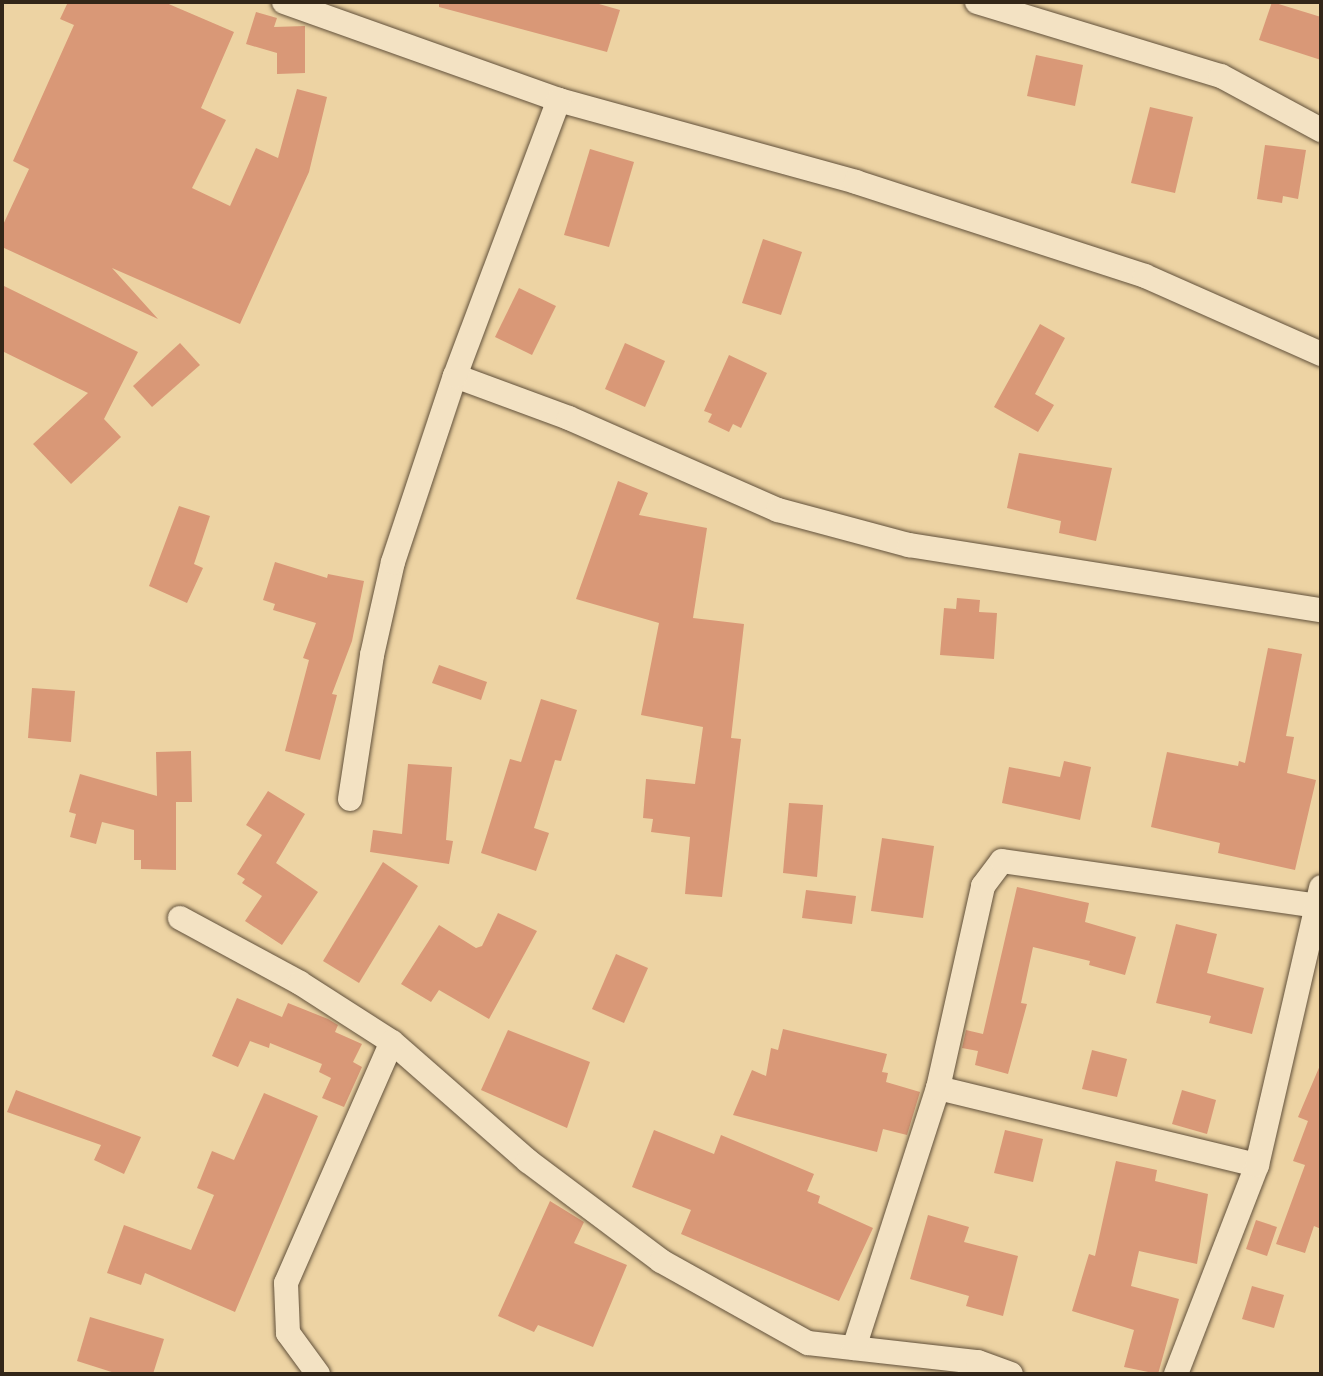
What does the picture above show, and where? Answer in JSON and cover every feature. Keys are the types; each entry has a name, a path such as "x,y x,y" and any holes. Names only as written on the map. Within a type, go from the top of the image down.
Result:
{"street":[{"path":"284,2 559,100 856,182 1146,276 1321,354"},
{"path":"977,2 1221,76 1321,130"},
{"path":"350,799 372,655 393,562 455,376 559,100"},
{"path":"455,376 569,418 778,510 909,545 1321,610"},
{"path":"854,1348 938,1088 983,886 1002,861 1319,897 1257,1165 1176,1374"},
{"path":"180,918 300,983 392,1042 528,1161 661,1261 808,1343 978,1362 1011,1374"},
{"path":"318,1374 288,1333 286,1283 392,1042"},
{"path":"938,1088 1257,1165"}],"building":[{"path":"68,2 164,2 234,32 201,108 226,120 192,188 230,206 256,148 278,158 297,89 327,97 309,172 240,324 112,268 158,319 2,247 2,227 29,169 13,161 74,25 60,19"},
{"path":"439,2 592,2 620,10 607,52 439,7"},
{"path":"1272,2 1321,17 1321,60 1259,40"},
{"path":"256,12 277,18 274,27 305,26 305,73 277,74 277,53 246,44"},
{"path":"1036,55 1083,65 1075,106 1027,96"},
{"path":"1150,107 1193,117 1175,193 1131,183"},
{"path":"1265,145 1306,150 1298,199 1283,196 1282,203 1257,199"},
{"path":"590,149 634,162 609,247 564,235"},
{"path":"763,239 802,252 781,315 742,303"},
{"path":"2,285 138,352 104,419 121,437 71,484 33,444 88,393 2,351"},
{"path":"519,288 556,306 532,355 495,337"},
{"path":"1040,324 1065,338 1035,394 1054,405 1038,432 994,407"},
{"path":"180,343 200,365 152,407 133,386"},
{"path":"625,343 665,361 645,407 605,389"},
{"path":"729,355 767,373 741,428 733,424 729,432 708,422 712,414 704,411"},
{"path":"1019,453 1112,468 1096,541 1059,533 1061,521 1007,508"},
{"path":"618,481 648,493 639,515 707,528 693,618 744,624 731,738 741,739 722,897 685,894 690,837 651,832 653,819 643,818 646,779 695,784 703,727 641,715 659,623 576,599"},
{"path":"179,506 210,516 194,564 203,568 187,603 149,586"},
{"path":"275,562 327,578 328,574 364,581 352,641 332,694 337,695 320,760 285,751 309,660 303,658 316,623 273,610 275,604 263,600"},
{"path":"957,598 980,600 979,612 997,613 994,659 940,655 944,608 956,609"},
{"path":"1268,648 1302,654 1286,736 1294,737 1287,773 1316,780 1295,870 1218,853 1220,843 1151,827 1167,752 1238,766 1239,761 1245,763"},
{"path":"439,665 487,682 481,700 432,683"},
{"path":"32,688 75,691 71,742 28,738"},
{"path":"541,699 577,710 561,761 555,760 534,828 549,833 536,871 481,853 510,759 521,762"},
{"path":"191,751 192,802 176,802 176,870 141,869 141,860 134,860 134,830 102,822 96,844 70,837 76,814 69,812 80,774 157,796 156,752"},
{"path":"1064,761 1091,767 1080,820 1002,803 1009,767 1060,777"},
{"path":"408,764 452,767 446,840 453,841 449,864 370,852 373,830 402,834"},
{"path":"268,791 305,814 276,863 318,892 282,945 245,921 262,896 242,883 245,879 237,874 262,835 246,825"},
{"path":"789,803 823,805 817,877 783,873"},
{"path":"882,838 934,846 923,918 871,911"},
{"path":"383,862 418,886 359,983 323,961"},
{"path":"1017,887 1089,903 1085,922 1136,937 1125,975 1089,965 1090,961 1033,947 1021,1003 1027,1004 1008,1074 975,1065 978,1051 962,1048 966,1030 983,1034"},
{"path":"806,890 856,896 852,924 802,918"},
{"path":"498,913 537,931 489,1019 439,990 431,1002 401,984 439,925 476,948 482,946"},
{"path":"1176,924 1217,934 1207,973 1264,988 1252,1034 1209,1023 1211,1016 1156,1003"},
{"path":"616,954 648,968 624,1023 592,1009"},
{"path":"237,998 282,1017 288,1003 328,1019 338,1025 335,1032 362,1044 353,1062 362,1067 344,1107 322,1098 331,1078 319,1072 322,1064 270,1043 269,1048 250,1041 238,1067 212,1056"},
{"path":"783,1029 887,1054 882,1072 888,1073 886,1082 920,1092 907,1135 883,1129 877,1152 733,1115 752,1070 766,1076 771,1048 778,1050"},
{"path":"508,1030 590,1062 567,1128 481,1090"},
{"path":"1092,1050 1127,1059 1117,1097 1082,1089"},
{"path":"1321,1063 1321,1229 1314,1226 1305,1253 1276,1244 1305,1165 1293,1161 1308,1121 1298,1117"},
{"path":"16,1090 141,1137 124,1174 94,1160 101,1145 7,1112"},
{"path":"1182,1090 1216,1100 1207,1134 1172,1124"},
{"path":"264,1093 318,1116 235,1312 145,1273 141,1285 107,1273 124,1225 191,1250 214,1195 197,1188 212,1151 234,1160"},
{"path":"654,1130 714,1154 721,1135 814,1174 807,1191 820,1196 818,1203 873,1228 839,1301 681,1234 691,1210 632,1187"},
{"path":"1005,1130 1043,1139 1033,1182 994,1173"},
{"path":"1116,1161 1157,1170 1155,1181 1208,1194 1197,1264 1139,1251 1131,1286 1179,1299 1158,1374 1124,1367 1134,1330 1072,1311 1089,1254 1095,1256"},
{"path":"550,1201 584,1222 574,1243 627,1265 593,1347 538,1325 534,1332 498,1316"},
{"path":"928,1215 969,1227 964,1242 1018,1256 1003,1316 966,1306 969,1296 910,1279"},
{"path":"1256,1220 1277,1227 1267,1256 1246,1249"},
{"path":"1252,1286 1284,1295 1274,1328 1242,1319"},
{"path":"90,1317 164,1339 153,1374 118,1374 77,1361"}]}
